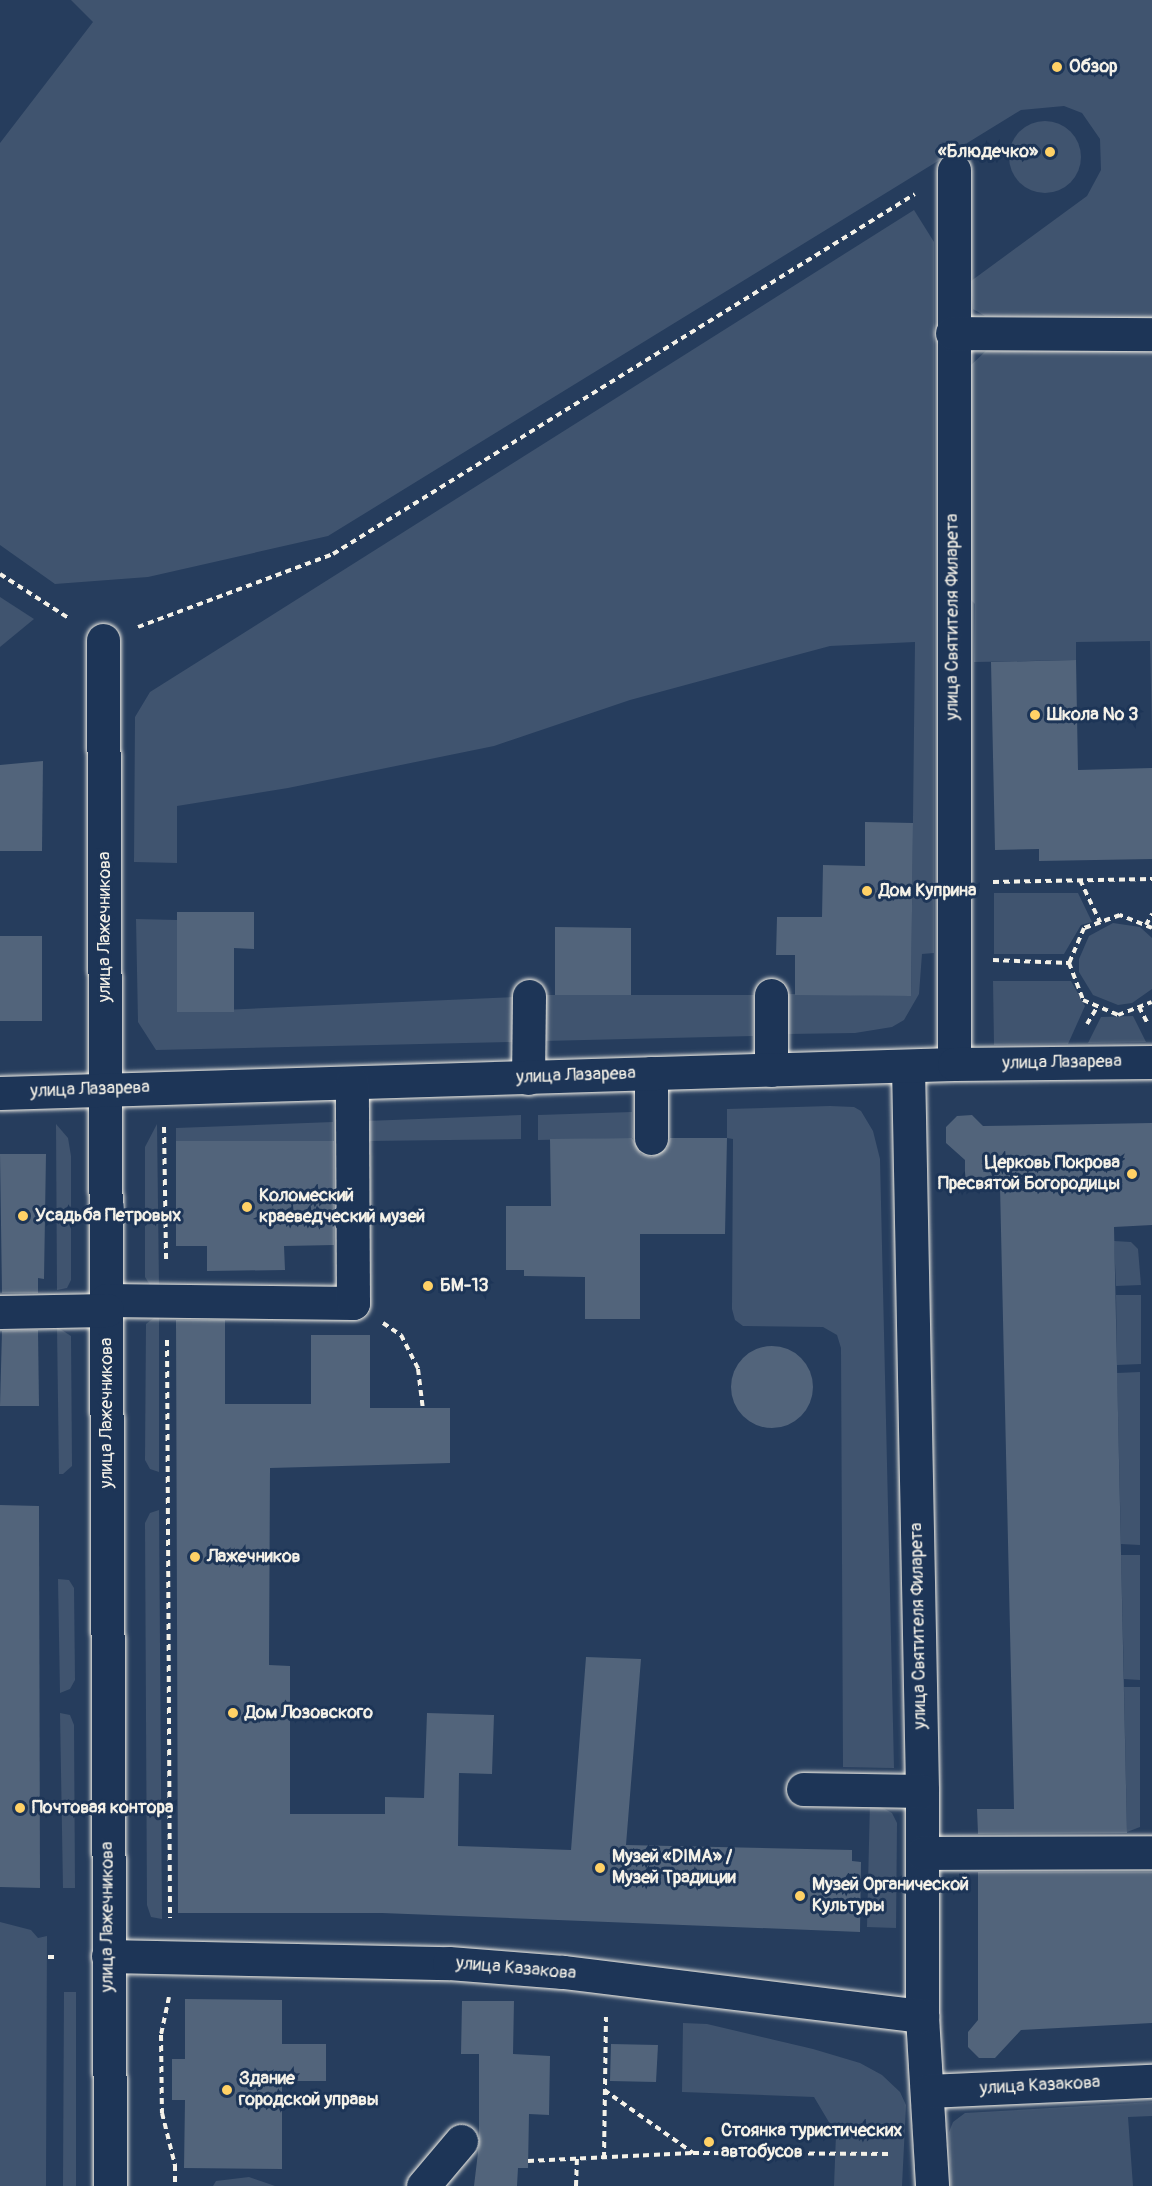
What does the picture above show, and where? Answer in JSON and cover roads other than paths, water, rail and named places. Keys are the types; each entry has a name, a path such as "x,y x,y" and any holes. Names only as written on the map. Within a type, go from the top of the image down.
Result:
{"street":[{"name":"улица Святителя Филарета","path":"954,170 952,333 954,1064"},
{"path":"952,333 1152,334"},
{"name":"улица Лажечникова","path":"103,640 107,1091 110,2186"},
{"path":"771,995 771,1070"},
{"path":"528,1078 530,996"},
{"name":"улица Лазарева","path":"0,1093 954,1064 1152,1062"},
{"name":"улица Святителя Филарета","path":"908,1066 922,1791 922,2016 932,2143 932,2186"},
{"path":"651,1073 651,1138"},
{"path":"0,1312 166,1300 353,1303 352,1083"},
{"path":"803,1789 922,1791"},
{"path":"922,1853 1152,1852"},
{"name":"улица Казакова","path":"108,1956 449,1962 563,1972 922,2016"},
{"name":"улица Казакова","path":"928,2091 1152,2081"},
{"path":"423,2186 461,2141"}],"place":[{"name":"Обзор","path":"1057,67"},
{"name":"«Блюдечко»","path":"1050,152"},
{"name":"Школа № 3","path":"1035,715"},
{"name":"Дом Куприна","path":"867,891"},
{"name":"Церковь Покрова Пресвятой Богородицы","path":"1132,1174"},
{"name":"Коломеский краеведческий музей","path":"247,1207"},
{"name":"Усадьба Петровых","path":"23,1216"},
{"name":"БМ-13","path":"428,1286"},
{"name":"Лажечников","path":"195,1557"},
{"name":"Дом Лозовского","path":"233,1713"},
{"name":"Почтовая контора","path":"20,1808"},
{"name":"Музей «DIMA» / Музей Традиции","path":"600,1868"},
{"name":"Музей Органической Культуры","path":"800,1896"},
{"name":"Здание городской управы","path":"227,2090"},
{"name":"Стоянка туристических автобусов","path":"709,2142"}]}
